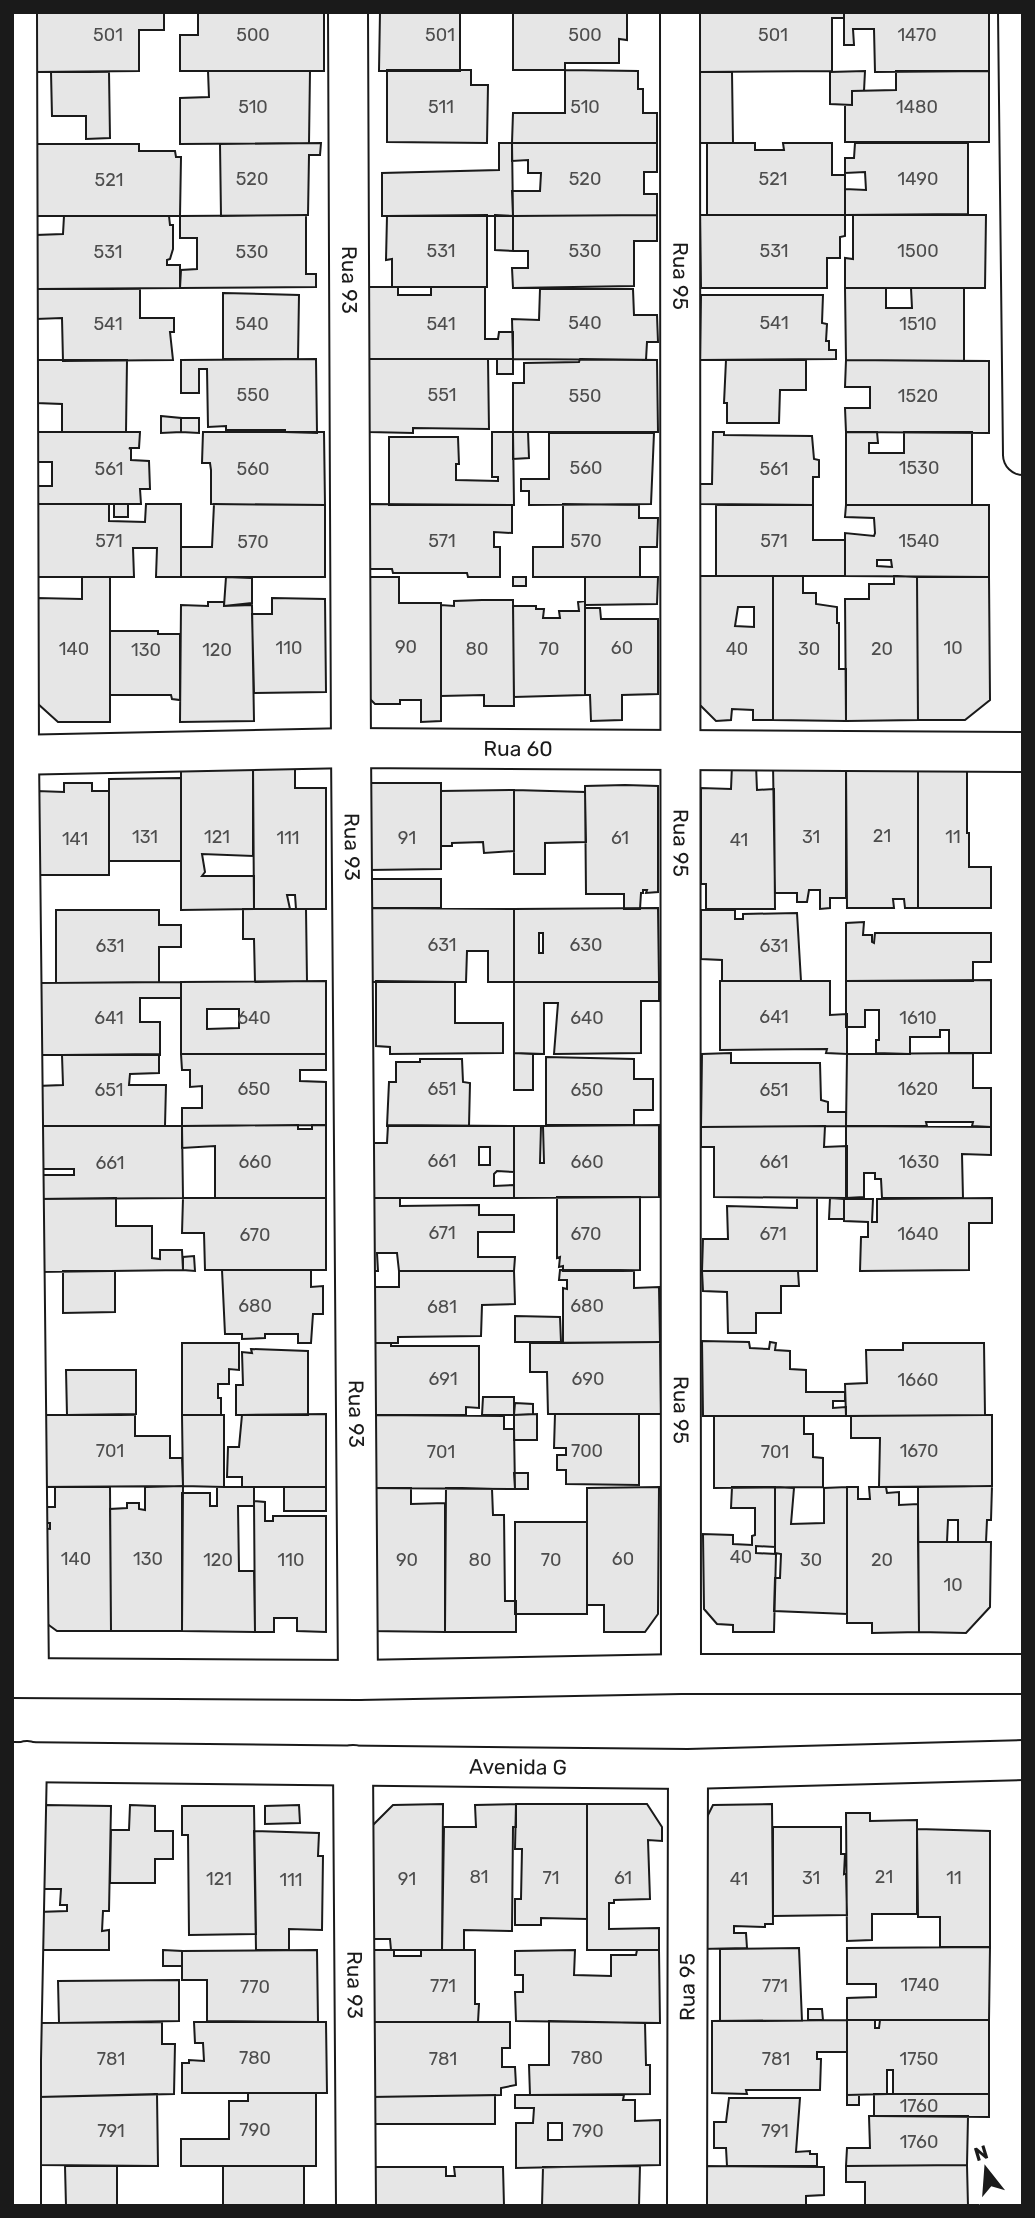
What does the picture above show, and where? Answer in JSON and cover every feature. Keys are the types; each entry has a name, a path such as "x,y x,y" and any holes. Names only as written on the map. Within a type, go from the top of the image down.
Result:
{"street":[{"path":"17,12 16,755 20,1677 358,1680 681,1674 1023,1674"},
{"name":"Rua 93","path":"348,12 358,1680"},
{"name":"Rua 95","path":"680,12 681,1674"},
{"path":"1018,12 1023,455"},
{"name":"Rua 60","path":"16,755 351,748 1023,752"},
{"name":"Avenida G","path":"19,1762 688,1769 1023,1760"},
{"path":"19,1762 21,2206"},
{"name":"Rua 93","path":"353,1765 356,2206"},
{"name":"Rua 95","path":"687,2206 688,1769"}],"building":[{"path":"35,12 164,12 164,30 139,30 139,71 35,72"},
{"path":"198,12 324,12 324,71 180,71 180,35 198,35"},
{"path":"380,12 460,12 460,71 379,71"},
{"path":"513,12 627,12 627,40 619,39 619,63 565,63 565,70 513,70"},
{"path":"700,12 844,12 844,18 832,18 832,71 700,72"},
{"path":"844,12 989,12 989,71 875,72 874,29 853,29 854,45 844,45"},
{"path":"387,70 471,70 471,85 488,85 487,143 387,142"},
{"path":"565,70 638,71 638,89 643,89 643,113 657,113 657,143 512,143 513,113 565,113"},
{"path":"208,71 310,71 309,143 180,144 180,98 209,97"},
{"path":"865,71 864,91 852,91 852,105 830,104 830,72"},
{"path":"896,71 989,71 989,142 845,142 845,105 852,105 852,91 896,90"},
{"path":"51,72 109,72 110,138 86,139 86,116 52,116"},
{"path":"700,72 732,72 733,143 700,143"},
{"path":"321,143 320,155 309,155 308,215 221,216 220,144"},
{"path":"499,143 512,143 513,216 382,216 382,173 499,170"},
{"path":"512,143 657,143 657,172 644,172 644,194 657,194 657,215 513,216 512,191 540,191 541,173 528,173 528,160 512,161"},
{"path":"707,143 755,143 755,150 784,150 783,143 832,143 832,175 845,175 845,215 707,215"},
{"path":"855,143 968,143 968,214 845,215 845,189 866,190 865,172 845,173 845,158 854,158"},
{"path":"36,144 139,144 139,151 175,151 176,157 181,157 180,216 36,216"},
{"path":"306,215 306,274 316,274 316,287 180,288 181,270 197,269 197,238 180,238 180,216"},
{"path":"487,215 487,287 392,287 392,259 386,260 387,216"},
{"path":"495,215 513,216 513,251 495,250"},
{"path":"657,215 657,241 634,241 634,286 513,288 512,268 528,268 528,251 513,251 513,216"},
{"path":"700,215 845,215 845,236 840,237 840,258 827,258 827,288 701,288"},
{"path":"853,215 986,215 985,288 845,288 845,258 853,259"},
{"path":"64,216 169,216 170,225 173,225 173,249 167,265 180,265 180,288 37,289 36,235 63,234"},
{"path":"368,287 398,287 398,295 431,295 431,287 485,287 485,339 498,339 499,332 513,332 513,359 368,359"},
{"path":"845,288 886,288 886,308 912,308 911,288 964,288 964,361 846,360"},
{"path":"37,289 140,289 140,318 174,318 174,332 170,332 173,360 63,361 62,318 36,319"},
{"path":"540,289 633,289 634,315 657,315 658,342 647,342 646,360 513,359 512,319 539,320"},
{"path":"223,293 299,295 298,359 223,359"},
{"path":"701,295 823,295 822,323 827,324 826,341 829,341 829,350 836,350 836,359 700,360"},
{"path":"316,359 317,433 208,427 207,369 199,369 199,393 181,393 181,360"},
{"path":"368,359 488,359 489,429 413,428 413,433 369,432"},
{"path":"497,359 513,359 513,374 497,374"},
{"path":"580,359 657,360 658,432 513,432 513,383 524,383 524,363 579,362"},
{"path":"36,360 127,360 126,432 62,432 62,404 36,403"},
{"path":"726,360 806,360 806,390 780,390 779,423 727,423 727,403 724,403"},
{"path":"846,360 989,361 989,433 846,432 845,408 870,408 870,387 845,387"},
{"path":"161,416 181,418 181,432 161,433"},
{"path":"181,418 199,418 199,433 181,432"},
{"path":"37,432 140,432 139,448 129,448 131,460 149,461 150,489 140,489 141,504 37,504 37,486 52,486 52,462 36,462"},
{"path":"203,432 324,432 325,505 211,504 210,463 202,463"},
{"path":"492,432 513,432 514,505 389,505 389,437 458,437 459,464 456,464 456,480 498,481 498,477 492,477"},
{"path":"513,432 528,432 529,458 513,459"},
{"path":"713,432 724,432 724,435 812,436 814,459 819,460 819,477 813,477 813,505 700,504 700,484 712,484"},
{"path":"846,432 877,432 878,443 869,443 869,453 904,453 904,432 972,432 972,505 846,505"},
{"path":"549,433 654,433 651,504 529,505 529,491 521,491 521,479 549,479"},
{"path":"37,504 109,504 109,521 145,522 146,504 181,504 181,577 156,577 157,548 133,548 134,577 37,577"},
{"path":"114,504 128,504 128,517 114,517"},
{"path":"214,504 325,505 325,577 181,577 181,547 212,547"},
{"path":"369,504 512,505 512,533 494,532 494,547 500,547 500,577 468,577 467,573 393,573 392,569 369,569"},
{"path":"563,504 639,505 639,518 658,518 657,547 640,547 640,577 533,577 533,547 563,547"},
{"path":"716,505 813,505 813,540 845,540 845,576 716,576"},
{"path":"846,505 989,505 989,577 845,576 845,533 874,536 875,533 874,518 845,517","holes":["877,560 891,560 892,567 877,566"]},
{"path":"700,576 773,576 773,720 753,720 753,710 732,709 731,720 716,721 700,705","holes":["738,607 754,607 754,627 735,626"]},
{"path":"773,576 803,576 803,593 816,593 816,604 837,607 839,669 846,669 846,721 773,720"},
{"path":"894,576 917,577 918,720 846,721 845,599 869,599 869,584 894,584"},
{"path":"82,577 110,577 110,722 58,722 37,703 37,598 82,599"},
{"path":"226,577 252,578 252,603 224,606"},
{"path":"369,577 399,577 399,603 441,603 441,721 421,722 421,700 400,700 400,704 375,704 369,698"},
{"path":"513,577 526,577 526,586 513,586"},
{"path":"585,577 658,577 657,604 585,605"},
{"path":"917,577 989,577 990,700 965,720 918,720"},
{"path":"272,598 325,599 326,692 254,693 252,614 272,614"},
{"path":"513,600 514,706 484,706 484,695 441,696 441,605 454,606 454,601"},
{"path":"585,601 585,695 514,697 513,606 536,606 536,609 544,609 543,618 560,618 559,611 579,611 578,602"},
{"path":"208,602 224,602 224,606 252,605 254,721 180,722 181,605 208,606"},
{"path":"585,608 600,608 601,619 658,619 658,694 622,695 622,720 591,721 590,695 585,695"},
{"path":"110,631 180,634 180,700 172,699 171,695 110,695"},
{"path":"181,764 253,764 253,856 202,854 205,872 202,876 254,876 254,909 181,910"},
{"path":"253,764 295,764 295,788 326,788 326,909 296,909 295,895 287,895 290,909 254,909"},
{"path":"773,764 846,764 846,898 830,898 830,908 820,909 820,890 809,890 807,902 797,902 797,893 775,893"},
{"path":"846,764 918,765 918,908 905,908 904,899 893,899 894,908 847,908"},
{"path":"967,764 969,867 991,867 991,908 918,908 918,765"},
{"path":"732,765 756,765 757,790 774,789 775,909 706,909 706,884 701,884 701,788 731,789"},
{"path":"181,778 181,861 109,861 109,779"},
{"path":"64,783 92,783 92,791 109,791 109,875 37,875 37,791 64,792"},
{"path":"441,783 441,869 369,870 369,785"},
{"path":"585,786 658,786 658,892 646,893 647,890 643,890 640,909 624,909 624,894 586,894"},
{"path":"514,790 585,792 586,842 545,843 545,874 514,874"},
{"path":"514,790 514,851 484,853 483,842 441,846 441,791"},
{"path":"370,879 441,879 441,908 369,908"},
{"path":"369,908 514,909 514,982 488,982 488,951 467,951 466,982 369,982"},
{"path":"658,908 659,982 514,982 514,909","holes":["539,933 543,933 543,953 539,953"]},
{"path":"243,909 306,909 307,981 255,982 254,939 243,939"},
{"path":"56,910 159,910 159,925 181,925 181,947 159,947 159,982 56,983"},
{"path":"701,910 735,910 735,919 743,919 743,914 797,913 801,981 722,981 722,960 701,959"},
{"path":"864,922 863,935 872,935 874,943 875,933 991,933 991,962 973,962 973,981 846,981 846,923"},
{"path":"991,980 991,1053 949,1053 949,1030 940,1030 940,1037 910,1037 910,1054 876,1053 879,1010 865,1010 865,1027 846,1027 846,981"},
{"path":"326,981 326,1054 181,1054 181,982","holes":["207,1009 239,1009 239,1028 207,1029"]},
{"path":"376,981 455,982 455,1023 503,1023 503,1053 390,1054 390,1047 376,1046"},
{"path":"720,981 830,981 830,1015 847,1014 847,1054 826,1053 827,1049 720,1050"},
{"path":"181,982 181,998 140,998 140,1022 160,1022 160,1055 37,1055 37,983"},
{"path":"514,982 659,982 659,1001 641,1001 641,1053 554,1054 558,1003 544,1003 544,1054 514,1053"},
{"path":"514,1053 533,1054 533,1090 514,1090"},
{"path":"731,1053 731,1063 820,1063 821,1100 828,1102 828,1112 846,1112 846,1126 701,1127 702,1054"},
{"path":"973,1053 973,1088 991,1088 991,1127 972,1126 973,1122 926,1122 927,1126 846,1126 847,1054"},
{"path":"159,1054 159,1073 130,1074 129,1085 166,1085 165,1126 37,1126 37,1086 63,1085 62,1055"},
{"path":"181,1054 326,1054 326,1070 300,1070 300,1081 326,1082 326,1125 182,1126 182,1108 202,1108 202,1086 190,1087 190,1070 182,1070"},
{"path":"546,1057 634,1059 634,1079 653,1079 653,1110 634,1110 634,1125 546,1125"},
{"path":"420,1059 462,1059 463,1082 470,1083 469,1126 387,1126 389,1082 396,1082 396,1062 420,1062"},
{"path":"298,1125 298,1129 312,1129 312,1125 326,1125 326,1198 215,1198 215,1146 182,1148 182,1126"},
{"path":"388,1125 514,1126 514,1172 497,1171 494,1174 494,1186 514,1185 514,1198 370,1198 370,1143 387,1143","holes":["479,1147 490,1147 490,1165 479,1165"]},
{"path":"659,1125 659,1197 514,1198 514,1126 541,1126 540,1163 544,1163 543,1126"},
{"path":"37,1126 182,1126 183,1198 38,1199 38,1175 74,1175 74,1169 38,1169"},
{"path":"825,1126 824,1147 847,1146 847,1198 714,1197 714,1147 701,1147 701,1127"},
{"path":"846,1126 991,1127 991,1155 962,1154 963,1198 882,1198 881,1179 875,1179 875,1173 864,1173 864,1197 846,1198"},
{"path":"557,1197 640,1197 640,1270 563,1271 563,1266 559,1267 560,1257 557,1258"},
{"path":"116,1198 116,1226 152,1226 152,1258 160,1259 160,1250 182,1250 183,1270 38,1272 38,1199"},
{"path":"183,1198 326,1198 326,1270 205,1270 204,1233 182,1233"},
{"path":"370,1198 400,1198 400,1206 479,1205 479,1215 514,1215 514,1232 478,1232 478,1257 515,1257 514,1271 399,1271 397,1253 377,1253 378,1271 369,1271"},
{"path":"797,1198 817,1198 817,1271 702,1271 703,1239 728,1239 727,1206 797,1208"},
{"path":"830,1198 844,1199 844,1219 829,1219"},
{"path":"992,1198 992,1223 969,1223 969,1270 860,1271 861,1237 868,1237 868,1222 844,1221 844,1199 873,1199 872,1222 877,1222 877,1199"},
{"path":"194,1256 195,1271 183,1270 183,1257"},
{"path":"222,1270 311,1270 311,1287 323,1286 323,1314 313,1314 311,1343 298,1343 298,1334 265,1334 265,1338 242,1339 242,1334 225,1334"},
{"path":"560,1270 634,1271 634,1288 659,1287 660,1342 563,1343 563,1288 567,1289 567,1280 559,1280"},
{"path":"63,1271 115,1271 115,1312 63,1313"},
{"path":"399,1271 514,1271 515,1304 482,1305 481,1336 398,1337 398,1343 370,1343 369,1287 399,1287"},
{"path":"702,1271 798,1271 799,1286 781,1286 781,1313 756,1313 756,1333 728,1333 727,1292 703,1291"},
{"path":"515,1316 560,1317 561,1342 515,1342"},
{"path":"702,1341 749,1342 750,1348 769,1349 770,1342 776,1343 775,1350 790,1351 790,1369 806,1370 806,1392 845,1392 845,1401 833,1401 833,1408 846,1407 846,1416 703,1416"},
{"path":"660,1342 661,1414 548,1414 547,1372 530,1372 530,1343"},
{"path":"182,1343 239,1343 239,1370 229,1369 229,1384 218,1384 221,1415 182,1415"},
{"path":"370,1343 391,1343 391,1346 479,1346 479,1408 466,1407 466,1415 370,1415"},
{"path":"903,1343 984,1343 985,1415 846,1416 845,1384 867,1383 866,1350 903,1350"},
{"path":"251,1349 308,1351 308,1415 236,1415 236,1385 243,1385 242,1352 252,1353"},
{"path":"66,1370 136,1370 136,1414 67,1415"},
{"path":"483,1397 514,1397 514,1415 482,1415"},
{"path":"515,1403 533,1404 533,1414 514,1415"},
{"path":"326,1414 326,1487 242,1487 242,1477 227,1477 228,1447 239,1447 242,1415"},
{"path":"537,1414 537,1440 514,1440 514,1415"},
{"path":"555,1414 639,1414 639,1485 566,1484 566,1470 557,1470 557,1455 566,1455 566,1448 554,1448"},
{"path":"38,1415 135,1415 135,1436 170,1436 170,1458 182,1458 183,1486 38,1487"},
{"path":"182,1415 224,1415 224,1487 183,1486"},
{"path":"370,1415 504,1416 504,1429 514,1429 515,1489 369,1488"},
{"path":"992,1415 992,1486 879,1487 880,1438 851,1438 851,1416"},
{"path":"714,1416 804,1416 804,1434 813,1434 813,1457 823,1458 823,1487 714,1488"},
{"path":"514,1473 528,1473 528,1489 515,1489"},
{"path":"183,1486 182,1631 111,1631 110,1509 127,1508 127,1503 139,1503 139,1509 145,1510 145,1487"},
{"path":"992,1486 991,1520 987,1520 986,1542 958,1542 958,1520 948,1520 947,1542 918,1542 918,1487"},
{"path":"55,1487 110,1487 111,1631 57,1631 46,1623 38,1528 50,1529 50,1523 38,1523 38,1507 55,1507"},
{"path":"217,1487 254,1487 254,1506 238,1506 239,1571 254,1571 255,1632 182,1631 182,1493 210,1493 210,1506 217,1506"},
{"path":"284,1487 326,1487 326,1511 284,1511"},
{"path":"659,1487 658,1614 645,1632 604,1632 604,1605 587,1605 587,1488"},
{"path":"732,1487 775,1487 775,1547 756,1546 756,1553 776,1554 774,1632 733,1632 733,1625 717,1624 704,1609 703,1534 733,1535 733,1544 752,1545 752,1536 755,1535 755,1508 731,1508"},
{"path":"775,1487 794,1488 791,1524 824,1523 824,1488 847,1487 847,1614 774,1611 775,1578 780,1578 781,1554 775,1553"},
{"path":"847,1487 858,1487 858,1499 870,1499 869,1487 886,1487 887,1493 899,1492 899,1505 918,1504 919,1632 872,1633 872,1623 847,1623"},
{"path":"369,1488 411,1488 411,1504 445,1503 445,1632 369,1631"},
{"path":"446,1488 492,1489 493,1515 504,1515 505,1601 516,1601 516,1632 445,1632"},
{"path":"254,1501 265,1502 265,1521 273,1521 273,1516 326,1516 326,1632 297,1631 297,1618 274,1618 274,1632 255,1632"},
{"path":"515,1522 587,1522 587,1614 515,1614"},
{"path":"918,1542 991,1542 990,1607 966,1633 919,1632"},
{"path":"443,1804 442,1950 391,1950 390,1939 371,1939 372,1826 393,1805"},
{"path":"516,1804 516,1827 513,1827 512,1931 464,1930 464,1950 442,1950 444,1827 476,1827 475,1805"},
{"path":"516,1804 587,1804 587,1919 541,1918 541,1925 515,1925 515,1899 521,1899 522,1849 515,1849"},
{"path":"587,1804 647,1804 662,1827 662,1841 648,1840 650,1899 614,1900 614,1903 609,1903 609,1929 659,1928 659,1950 587,1950"},
{"path":"772,1804 773,1924 765,1924 765,1927 734,1926 734,1933 746,1933 747,1948 702,1949 702,1827 713,1805"},
{"path":"45,1805 111,1806 109,1911 103,1911 102,1931 109,1930 109,1950 38,1950 38,1912 67,1911 67,1905 60,1905 61,1889 38,1889"},
{"path":"130,1805 155,1806 155,1831 173,1831 173,1859 155,1859 155,1883 110,1883 111,1830 129,1830"},
{"path":"299,1805 300,1823 265,1824 265,1806"},
{"path":"182,1806 254,1806 256,1934 189,1935 188,1835 182,1835"},
{"path":"846,1813 870,1813 870,1821 917,1820 917,1914 872,1914 872,1940 847,1941"},
{"path":"773,1827 841,1827 841,1854 845,1854 847,1915 773,1916"},
{"path":"917,1829 990,1831 990,1947 940,1947 940,1917 918,1917"},
{"path":"254,1831 319,1833 318,1856 323,1856 322,1930 289,1929 289,1950 256,1950"},
{"path":"990,1947 989,2020 847,2020 847,1998 876,1997 876,1984 847,1984 847,1948"},
{"path":"799,1948 802,2021 720,2021 720,1949"},
{"path":"163,1950 182,1951 182,1966 163,1966"},
{"path":"317,1950 318,2022 207,2021 207,1980 182,1980 182,1951"},
{"path":"371,1950 394,1950 394,1956 421,1956 421,1950 475,1950 475,2004 479,2004 478,2022 371,2022"},
{"path":"575,1950 574,1975 611,1976 611,1955 636,1955 637,1950 659,1950 660,2023 516,2021 515,1992 523,1992 523,1975 515,1975 515,1951"},
{"path":"179,1980 179,2021 59,2023 58,1981"},
{"path":"808,2009 822,2009 823,2020 808,2020"},
{"path":"847,2020 875,2020 875,2028 879,2028 880,2020 989,2020 989,2094 893,2094 893,2070 887,2070 887,2094 847,2095"},
{"path":"847,2020 847,2052 817,2052 817,2059 821,2059 820,2090 712,2093 712,2021"},
{"path":"549,2021 645,2023 650,2094 530,2095 529,2065 549,2065"},
{"path":"162,2022 162,2044 175,2044 174,2094 39,2097 38,2023"},
{"path":"194,2022 326,2022 327,2093 182,2093 182,2063 189,2063 189,2060 204,2061 203,2043 195,2043"},
{"path":"371,2022 510,2022 510,2048 502,2048 502,2067 515,2067 516,2085 501,2088 501,2095 371,2097"},
{"path":"248,2093 316,2093 316,2166 181,2166 181,2139 229,2139 229,2101 248,2101"},
{"path":"157,2094 158,2166 39,2165 39,2097"},
{"path":"874,2094 989,2094 989,2117 874,2116"},
{"path":"495,2095 495,2124 371,2124 371,2097"},
{"path":"515,2095 624,2095 623,2100 635,2100 635,2121 660,2120 660,2165 516,2168 516,2123 533,2123 534,2108 515,2108","holes":["548,2123 562,2123 562,2140 548,2140"]},
{"path":"847,2095 859,2095 859,2105 847,2105"},
{"path":"729,2098 800,2098 796,2152 810,2151 810,2154 817,2154 817,2166 727,2166 726,2148 714,2148 714,2122 726,2122"},
{"path":"869,2116 968,2116 967,2165 846,2166 847,2148 870,2148"},
{"path":"967,2165 968,2206 865,2206 865,2182 846,2182 846,2166"},
{"path":"65,2166 117,2166 117,2206 66,2206"},
{"path":"223,2166 304,2166 304,2206 203,2206 223,2205"},
{"path":"640,2166 639,2206 542,2206 543,2167"},
{"path":"702,2166 824,2167 824,2195 806,2196 806,2206 702,2206"},
{"path":"370,2167 446,2167 446,2176 455,2176 454,2167 503,2167 504,2206 370,2206"}]}
